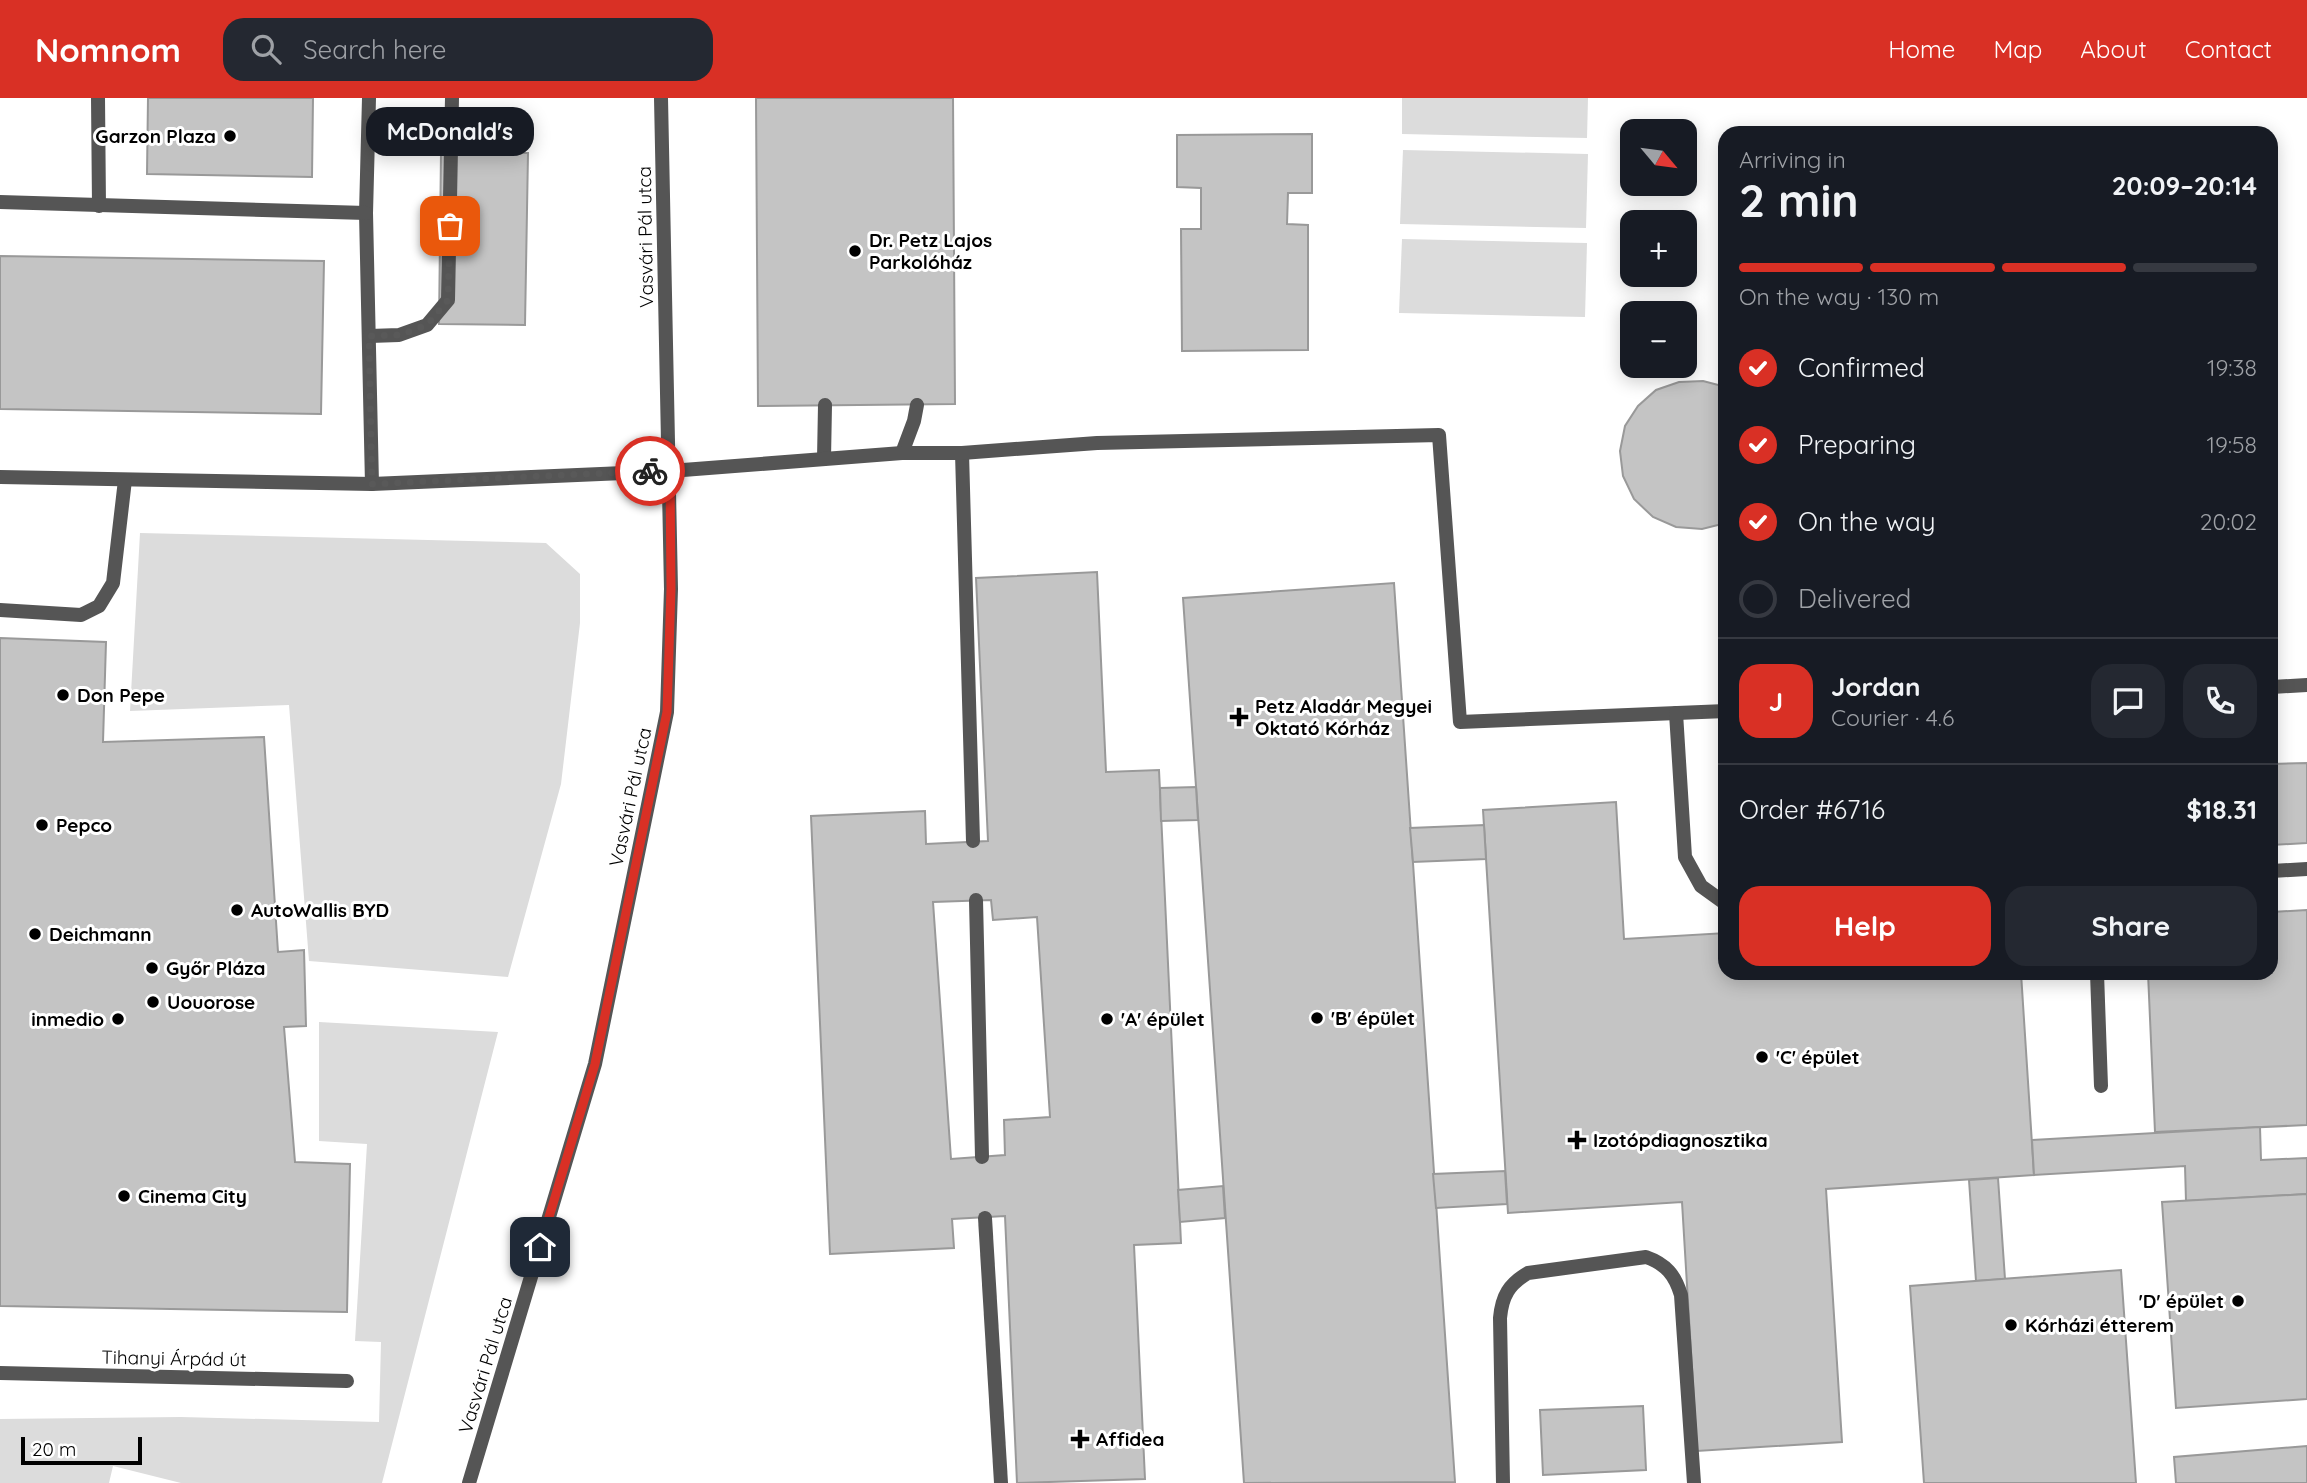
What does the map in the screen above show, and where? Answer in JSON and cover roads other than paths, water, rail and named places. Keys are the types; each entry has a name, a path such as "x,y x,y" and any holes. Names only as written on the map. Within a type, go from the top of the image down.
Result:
{"street":[{"path":"98,98 99,205"},
{"path":"369,98 366,213 372,484"},
{"path":"369,336 400,335 427,325 448,300 452,98"},
{"name":"Vasvári Pál utca","path":"469,1483 595,1064 667,712 671,589 670,471 661,98"},
{"path":"0,202 366,213"},
{"path":"824,459 825,405"},
{"path":"902,453 914,421 916,405"},
{"path":"0,477 372,484 670,471 902,453 962,453 1097,443 1439,435 1460,722 1718,711"},
{"path":"962,453 973,841"},
{"path":"0,610 81,615 99,606 113,583 125,480"},
{"path":"2278,687 2307,685"},
{"path":"1676,713 1685,857 1701,886 1718,898"},
{"path":"2278,871 2307,869"},
{"path":"976,900 982,1157"},
{"path":"2097,980 2101,1086"},
{"path":"985,1218 1001,1483"},
{"path":"1503,1483 1500,1318 1506,1291 1516,1280 1528,1273 1646,1256 1659,1261 1670,1270 1681,1296 1694,1483"},
{"name":"Tihanyi Árpád út","path":"0,1373 347,1381"}],"place":[{"name":"Garzon Plaza","path":"230,136"},
{"name":"McDonald's","path":"450,226"},
{"name":"Dr. Petz Lajos Parkolóház","path":"855,251"},
{"name":"Don Pepe","path":"63,695"},
{"name":"Petz Aladár Megyei Oktató Kórház","path":"1239,717"},
{"name":"Pepco","path":"42,825"},
{"name":"AutoWallis BYD","path":"237,910"},
{"name":"Deichmann","path":"35,934"},
{"name":"Győr Pláza","path":"152,968"},
{"name":"Uouorose","path":"153,1002"},
{"name":"'B' épület","path":"1317,1018"},
{"name":"inmedio","path":"118,1019"},
{"name":"'A' épület","path":"1107,1019"},
{"name":"'C' épület","path":"1762,1057"},
{"name":"Izotópdiagnosztika","path":"1577,1140"},
{"name":"Cinema City","path":"124,1196"},
{"name":"'D' épület","path":"2238,1301"},
{"name":"Kórházi étterem","path":"2011,1325"},
{"name":"Affidea","path":"1080,1439"}]}
